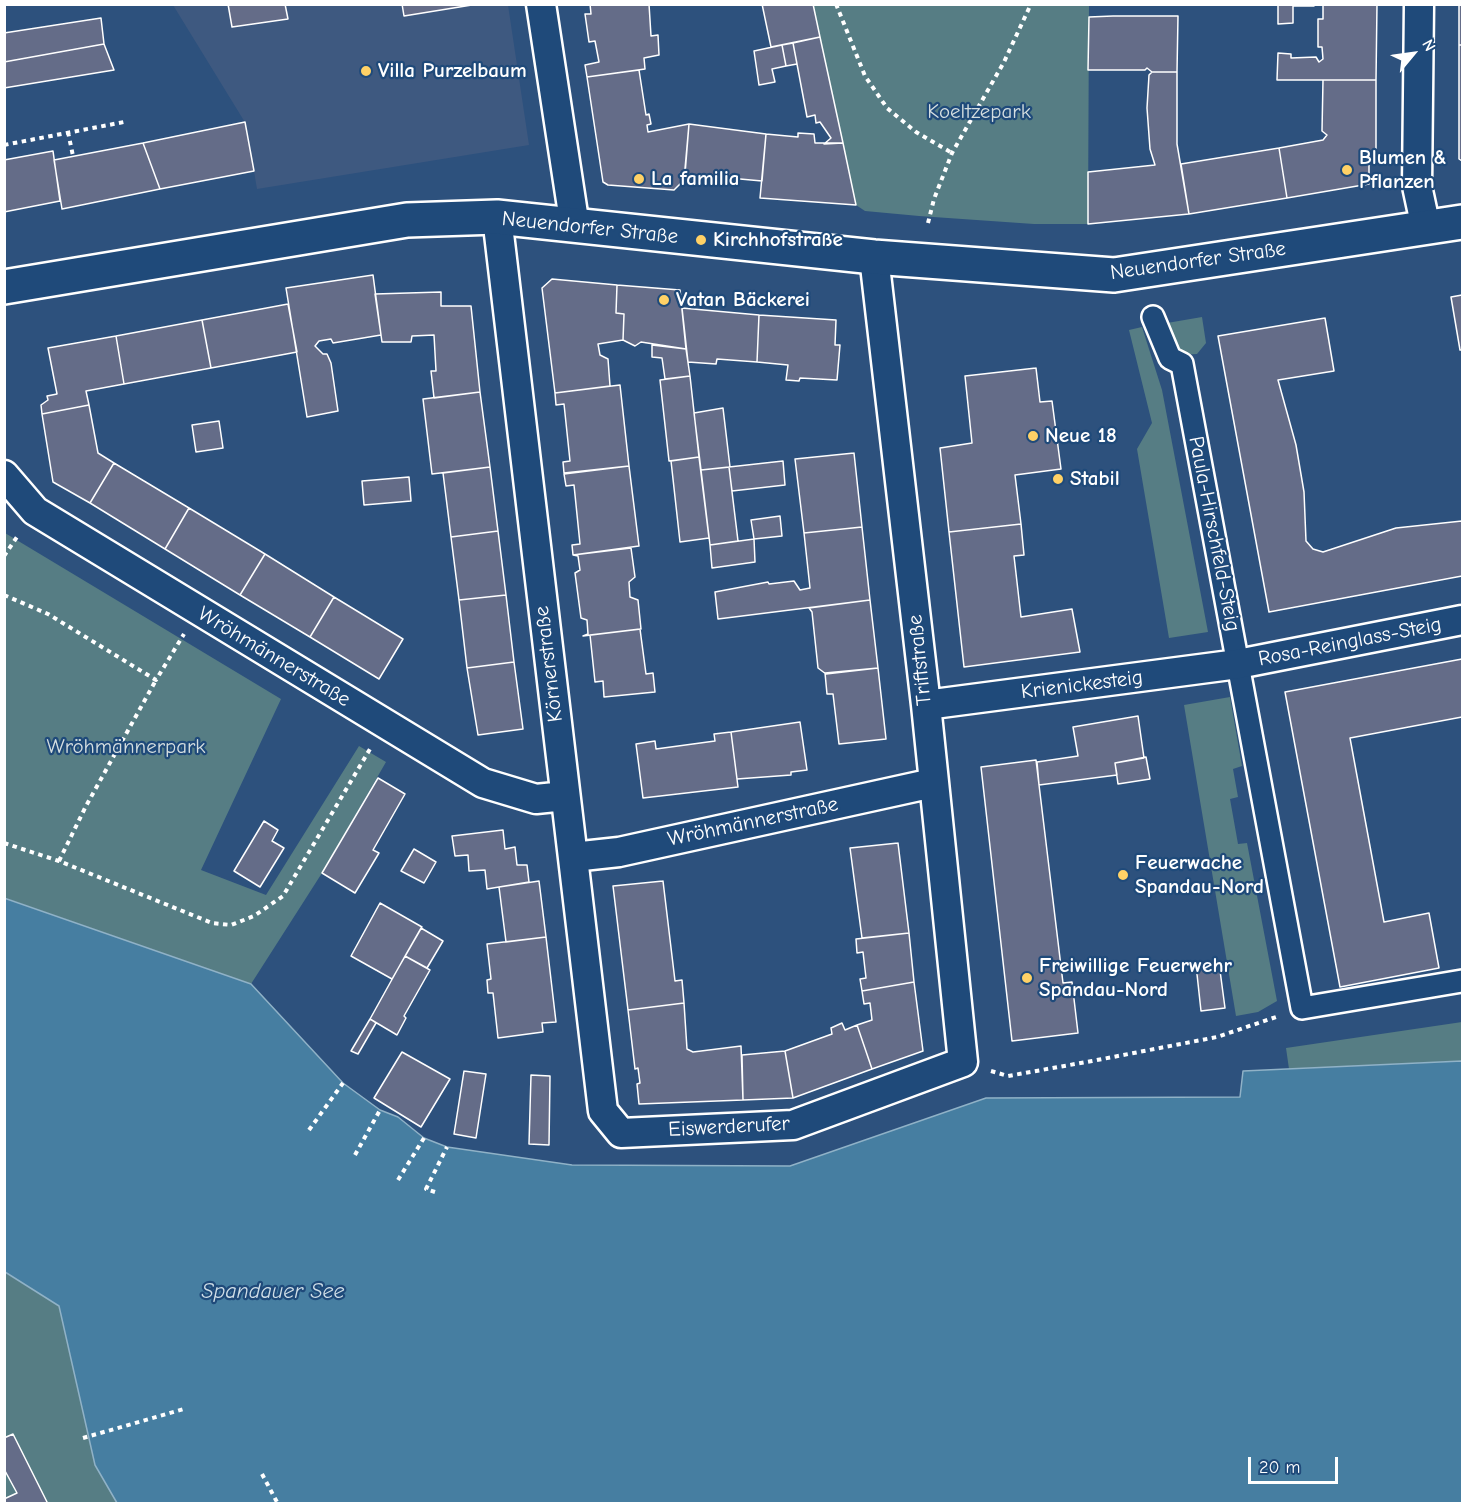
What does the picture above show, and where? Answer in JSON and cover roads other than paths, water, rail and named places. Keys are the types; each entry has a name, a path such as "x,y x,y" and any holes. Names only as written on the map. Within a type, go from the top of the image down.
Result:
{"main road":[{"name":"Neuendorfer Straße","path":"4,287 406,220 497,217 874,257 1114,275 1462,222"}],"street":[{"path":"541,4 575,227"},
{"path":"1419,4 1418,186 1426,228"},
{"name":"Körnerstraße","path":"497,217 603,1111"},
{"name":"Triftstraße","path":"874,257 926,705 963,1062"},
{"name":"Paula-Hirschfeld-Steig","path":"1153,316 1170,358 1182,364 1302,1008 1462,981"},
{"name":"Wröhmännerstraße","path":"4,475 35,511 483,783 536,799 565,796"},
{"name":"Rosa-Reinglass-Steig","path":"1238,664 1462,620"},
{"name":"Krienickesteig","path":"926,705 1238,664"},
{"name":"Wröhmännerstraße","path":"573,858 619,852 933,783"},
{"name":"Eiswerderufer","path":"603,1111 621,1133 793,1125 963,1062"}],"water":[{"name":"Spandauer See","path":"4,898 251,984 343,1083 380,1110 398,1117 424,1138 447,1147 572,1165 790,1166 986,1098 1240,1097 1243,1071 1462,1061 1462,1503 117,1503 95,1465 59,1306 5,1272"}],"place":[{"name":"Villa Purzelbaum","path":"366,71"},
{"name":"Blumen & Pflanzen","path":"1347,170"},
{"name":"La familia","path":"639,179"},
{"name":"Kirchhofstraße","path":"701,240"},
{"name":"Vatan Bäckerei","path":"664,300"},
{"name":"Neue 18","path":"1033,436"},
{"name":"Stabil","path":"1058,479"},
{"name":"Feuerwache Spandau-Nord","path":"1123,875"},
{"name":"Freiwillige Feuerwehr Spandau-Nord","path":"1027,978"}],"park label":[{"name":"Koeltzepark","path":"979,112"},
{"name":"Wröhmännerpark","path":"126,747"}]}
